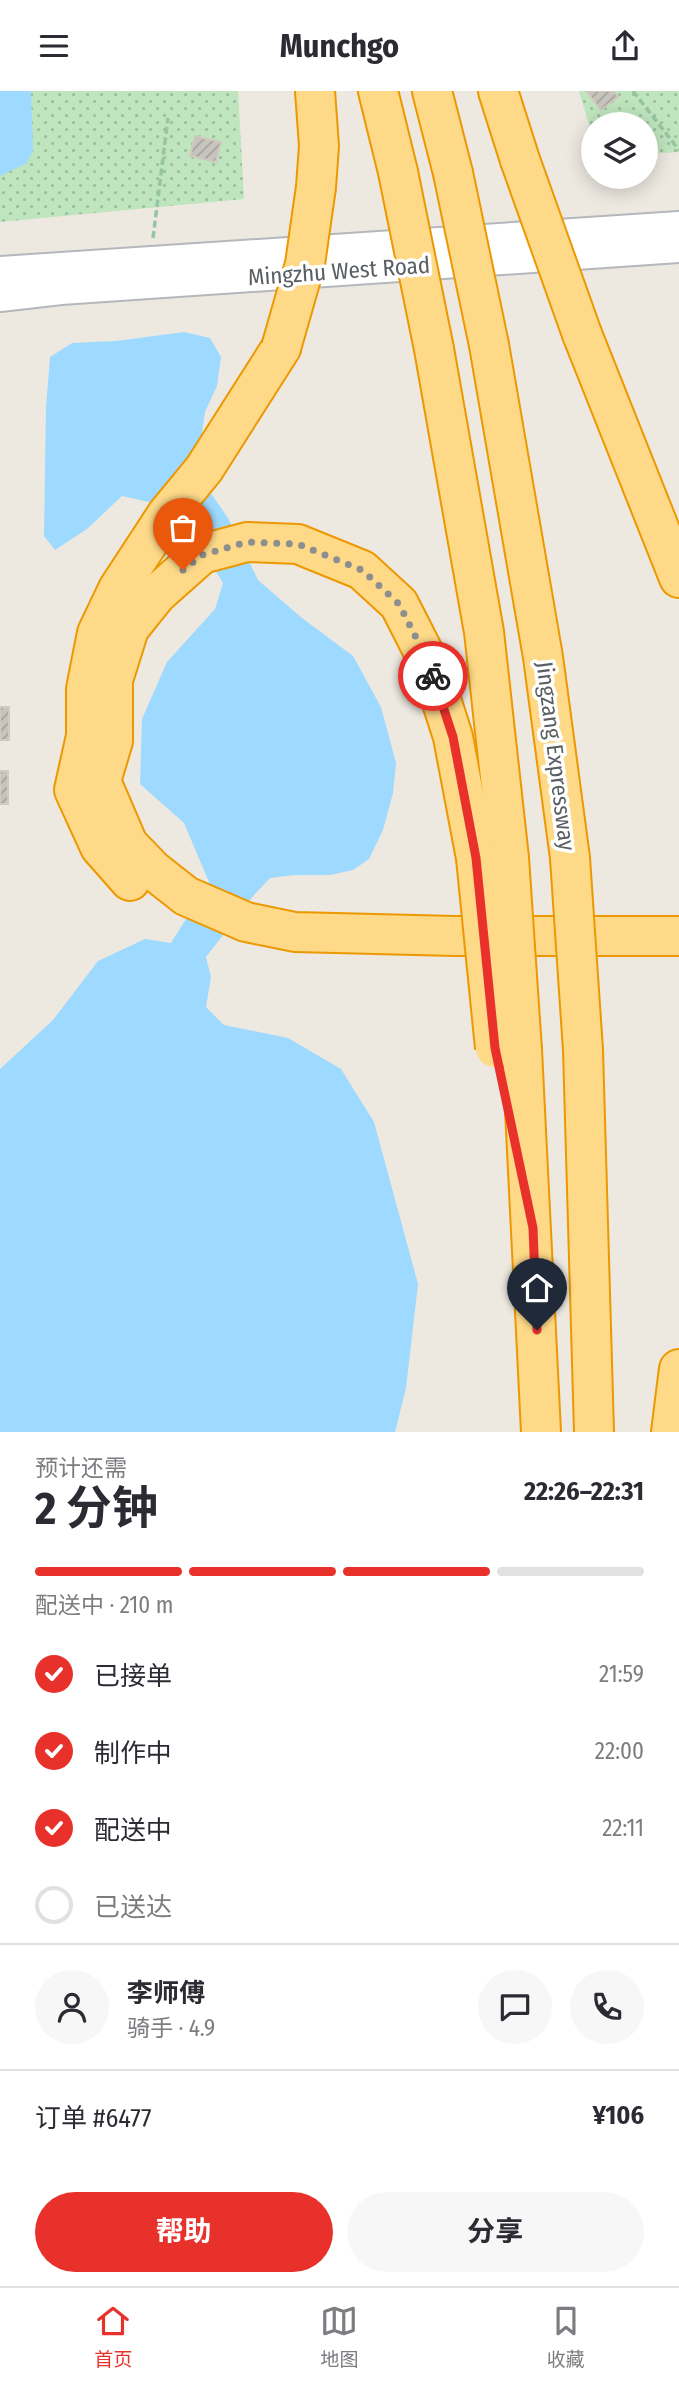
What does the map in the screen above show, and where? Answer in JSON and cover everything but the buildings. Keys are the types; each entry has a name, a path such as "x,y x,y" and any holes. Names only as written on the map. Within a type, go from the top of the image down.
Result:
{"highway":[{"path":"315,91 319,146 316,187 305,264 281,348 204,469 167,514 118,589 97,633 86,689 86,736 74,790 100,847 139,893 181,906 239,932 368,959 679,959"},
{"path":"378,91 398,172 434,349 484,632 492,858 509,1049 533,1228 541,1432"},
{"name":"Jingzang Expressway","path":"432,91 453,173 489,345 543,657 570,858 583,1050 594,1432"},
{"path":"498,91 582,334 679,578"},
{"path":"181,906 153,870 128,844 101,781 113,741 113,680 129,629 157,594 202,555 247,542 298,544 362,570 399,604 430,665 492,858"},
{"path":"239,932 679,936"},
{"path":"671,1432 679,1369"}],"street":[{"name":"Mingzhu West Road","path":"0,271 679,226"},
{"name":"Mingzhu West Road","path":"0,297 61,290 679,248"}],"path":[{"path":"633,91 679,150"},
{"path":"150,260 168,118"}],"green space":[{"path":"0,91 238,91 244,199 0,222"},
{"path":"579,91 679,91 679,152 658,153 658,112 585,112"}],"water":[{"path":"0,91 31,91 33,150 27,163 0,176"},
{"path":"184,332 210,338 221,357 217,386 205,412 196,472 228,518 258,580 302,618 353,656 381,707 396,763 393,793 383,830 369,859 353,870 330,875 270,878 206,957 211,977 206,1007 224,1025 288,1038 341,1069 374,1122 418,1284 406,1388 395,1432 0,1432 0,1069 53,1020 98,961 145,939 171,943 209,882 184,823 140,784 142,719 167,662 215,609 223,583 177,508 122,496 87,529 55,550 44,536 46,407 50,357 72,343 116,341"}],"way so far":[{"path":"183,570 202,555 247,542 298,544 362,570 399,604 433,676"}],"route":[{"path":"433,676 453,737 476,858 495,1048 533,1228 537,1330"}]}
